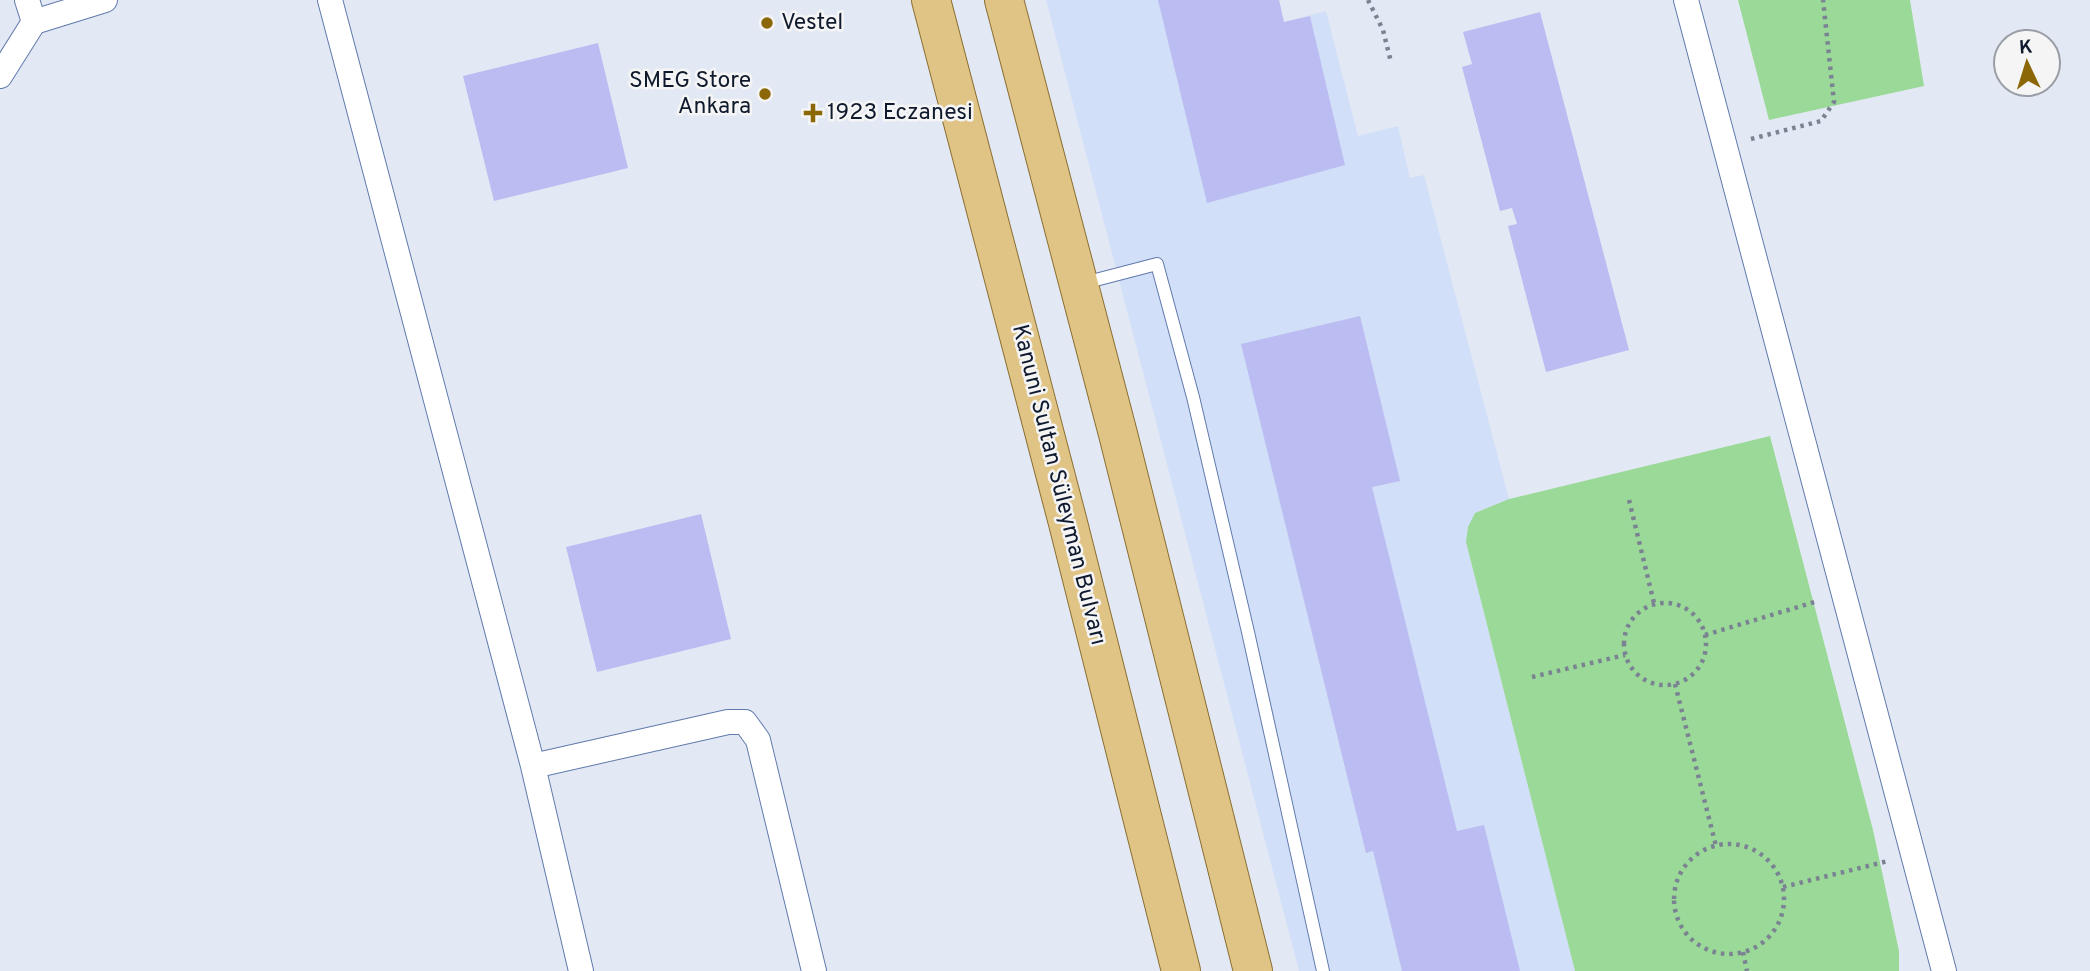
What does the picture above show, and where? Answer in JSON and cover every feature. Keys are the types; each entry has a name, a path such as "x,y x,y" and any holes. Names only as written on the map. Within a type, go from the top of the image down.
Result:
{"main road":[{"name":"Kanuni Sultan Süleyman Bulvarı","path":"931,0 1061,496 1181,971"},
{"path":"1004,0 1122,447 1253,971"}],"street":[{"path":"0,76 31,11 105,0"},
{"path":"330,0 533,766 581,971"},
{"path":"1686,0 1944,971"},
{"path":"533,766 728,722 745,722 758,740 814,971"}],"lane":[{"path":"1079,285 1157,264 1193,397 1248,632 1322,971"}],"path":[{"path":"1368,0 1383,30 1391,62"},
{"path":"1724,145 1821,121 1828,111 1834,102 1823,0"},
{"path":"1629,500 1654,603"},
{"path":"1705,635 1843,593"},
{"path":"1669,602 1683,606 1695,615 1705,635 1705,655 1699,668 1688,678 1675,684 1661,686 1647,681 1635,673 1626,661 1624,633 1641,610 1654,603 1669,602"},
{"path":"1532,677 1625,655"},
{"path":"1675,684 1716,846"},
{"path":"1740,845 1755,851 1768,860 1778,872 1783,887 1785,903 1774,932 1763,943 1734,954 1703,948 1690,939 1675,912 1677,881 1685,867 1695,855 1716,846 1740,845"},
{"path":"1783,887 1913,855"},
{"path":"1742,952 1747,971"}],"shaded area":[{"path":"1046,0 1279,0 1284,22 1326,11 1358,136 1398,126 1410,178 1424,175 1509,499 1475,513 1466,542 1575,971 1299,971"}],"green space":[{"path":"1738,0 1910,0 1924,86 1769,120"},
{"path":"1770,436 1873,830 1899,951 1899,971 1575,971 1466,542 1468,527 1475,513 1509,499"}],"building":[{"path":"1158,0 1279,0 1284,22 1310,16 1345,165 1207,203"},
{"path":"1540,12 1629,350 1546,372 1508,226 1517,224 1512,208 1500,211 1462,67 1472,64 1463,32"},
{"path":"598,43 628,168 494,201 463,76"},
{"path":"1360,316 1400,481 1372,487 1457,831 1484,825 1520,971 1402,971 1373,851 1366,853 1241,344"},
{"path":"701,514 731,639 597,672 566,547"}],"place":[{"name":"Vestel","path":"767,23"},
{"name":"SMEG Store Ankara","path":"765,94"},
{"name":"1923 Eczanesi","path":"813,113"}]}
